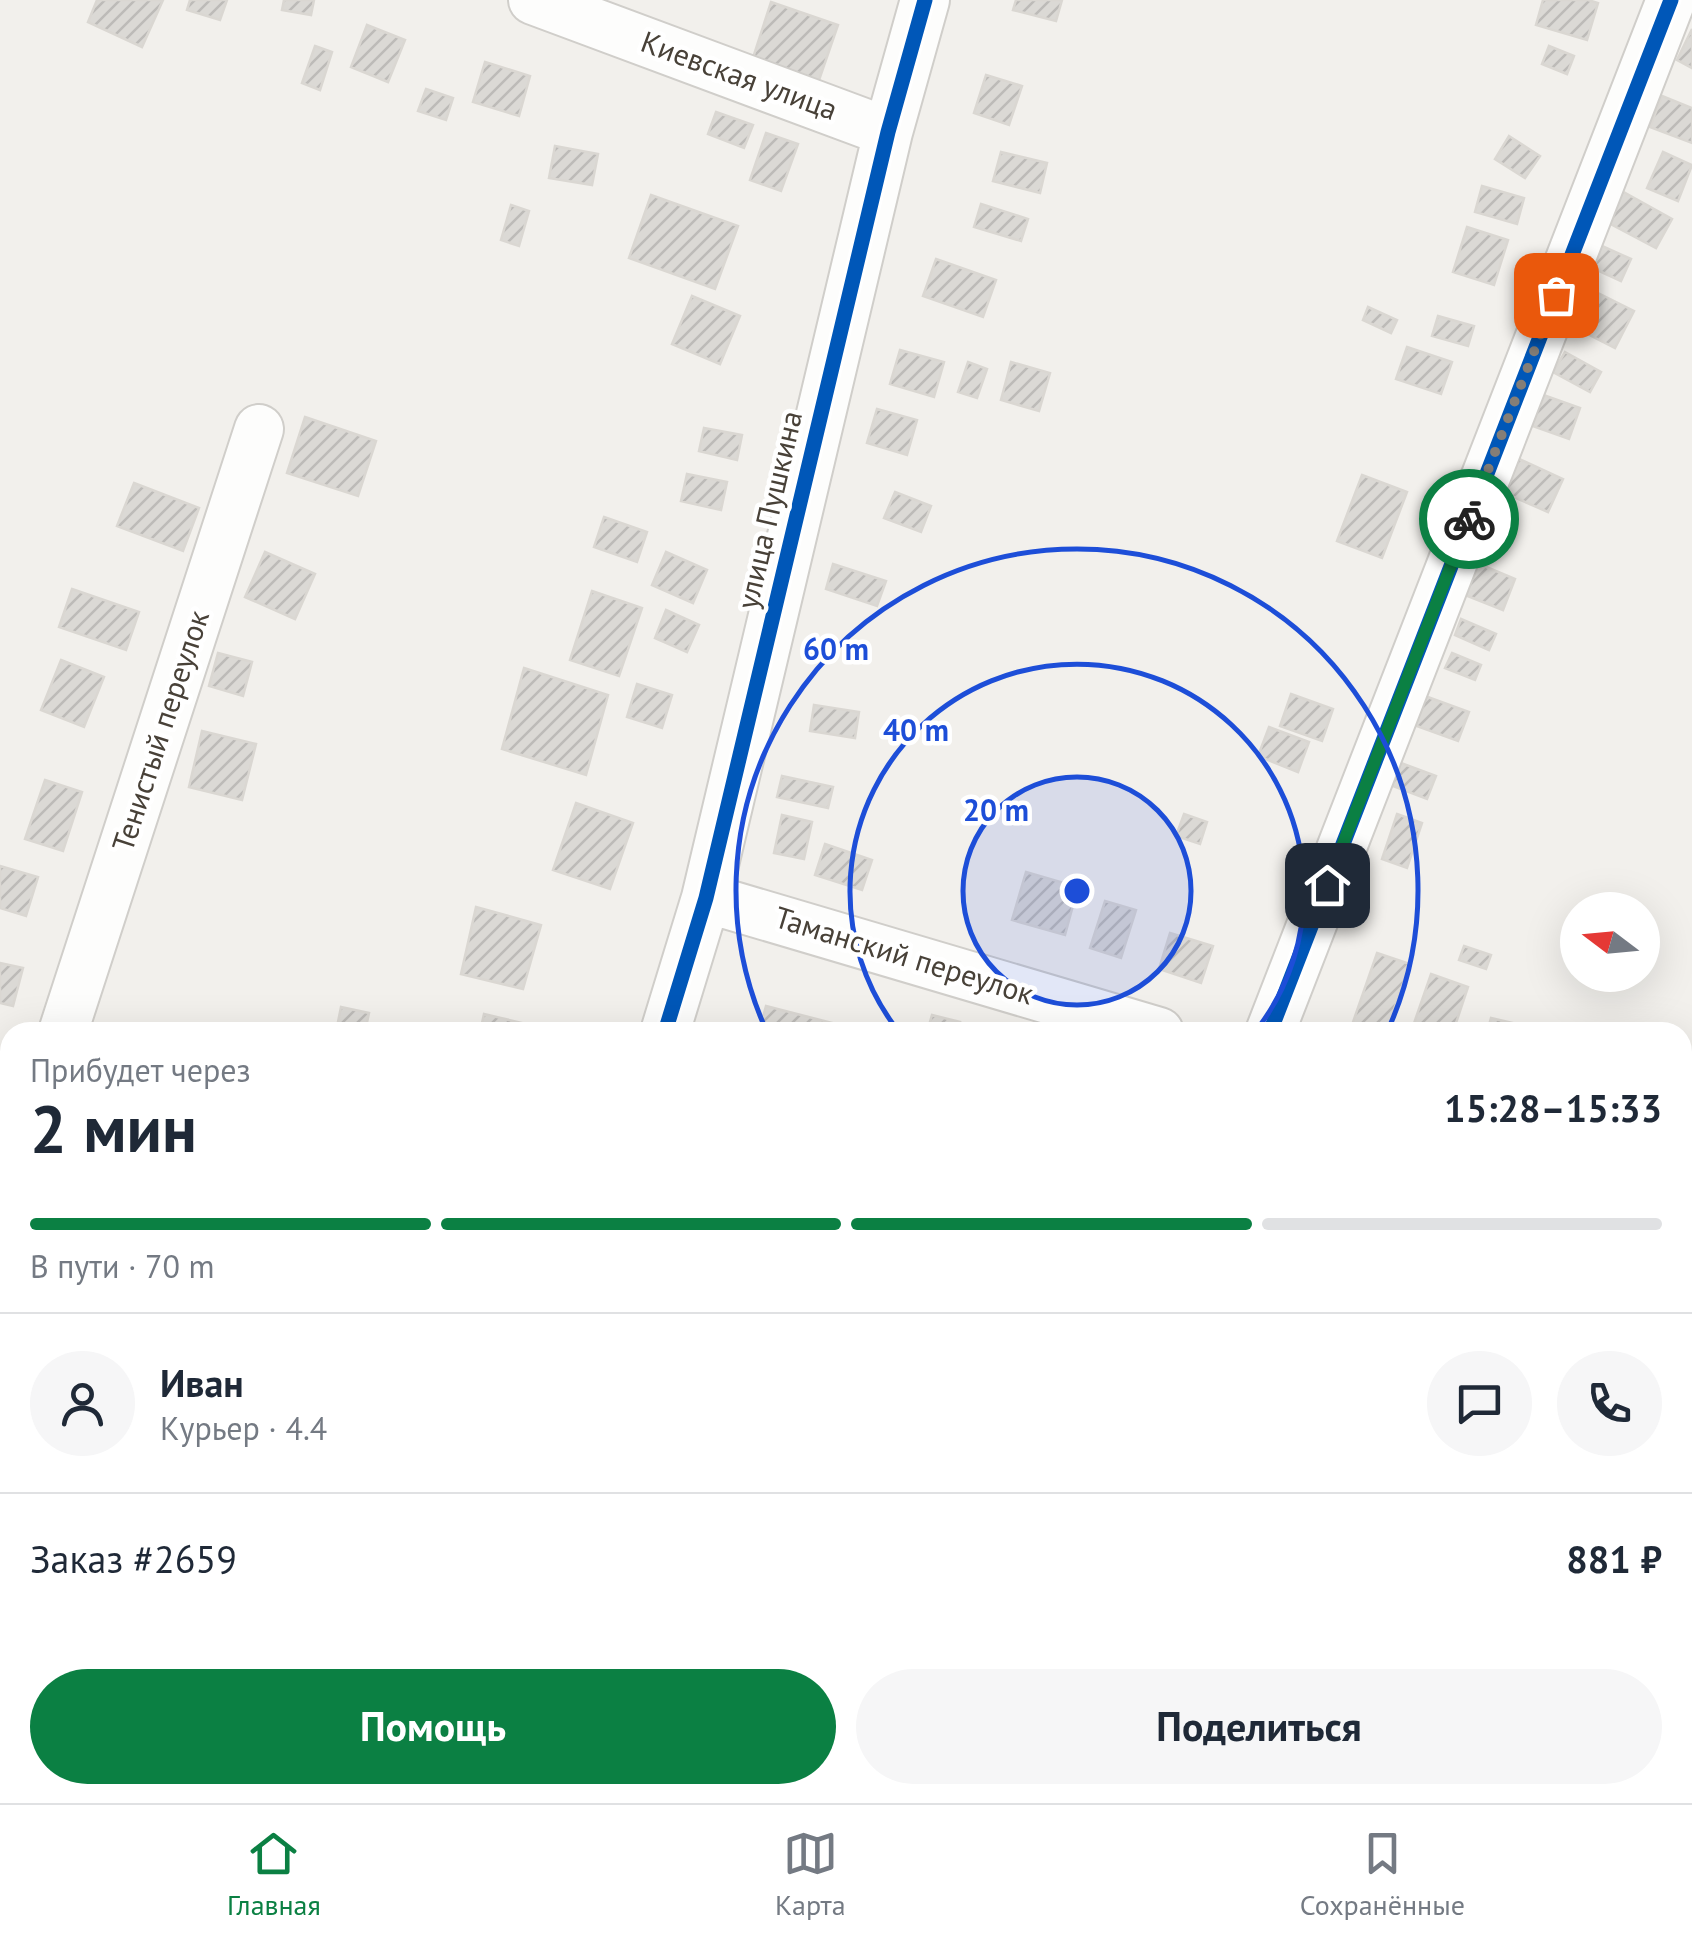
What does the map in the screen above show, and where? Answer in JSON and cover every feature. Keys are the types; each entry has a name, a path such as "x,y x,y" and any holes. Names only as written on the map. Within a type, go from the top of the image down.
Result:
{"street":[{"name":"Киевская улица","path":"533,0 888,132"},
{"name":"улица Пушкина","path":"668,1022 706,898 888,132 925,0"},
{"path":"1274,1022 1671,0"},
{"name":"Тенистый переулок","path":"67,1022 259,429"},
{"name":"Таманский переулок","path":"706,898 1125,1022"}],"building":[{"path":"97,0 163,0 142,47 88,22"},
{"path":"190,0 227,0 220,20 187,10"},
{"path":"284,0 314,0 311,15 282,10"},
{"path":"1016,0 1062,0 1056,21 1013,10"},
{"path":"1543,0 1598,3 1587,40 1536,25"},
{"path":"771,2 838,25 817,86 751,64"},
{"path":"367,25 405,40 388,82 351,67"},
{"path":"1692,29 1692,68 1677,60"},
{"path":"315,46 332,52 320,90 302,83"},
{"path":"1549,46 1574,56 1567,74 1542,64"},
{"path":"485,62 530,76 519,116 473,102"},
{"path":"986,75 1022,86 1009,125 974,113"},
{"path":"426,89 453,98 446,120 418,111"},
{"path":"1662,96 1692,108 1692,143 1650,127"},
{"path":"716,112 753,125 744,148 708,134"},
{"path":"766,133 798,144 781,191 750,180"},
{"path":"1509,136 1540,156 1525,178 1495,159"},
{"path":"555,146 598,154 592,185 549,178"},
{"path":"1001,152 1047,163 1040,193 993,181"},
{"path":"1663,152 1692,165 1678,201 1647,188"},
{"path":"1482,186 1524,198 1517,224 1475,212"},
{"path":"1620,190 1672,219 1656,248 1603,220"},
{"path":"651,195 738,226 715,289 629,258"},
{"path":"981,204 1028,219 1021,241 974,227"},
{"path":"511,205 529,211 519,246 501,240"},
{"path":"1467,227 1508,240 1494,285 1453,272"},
{"path":"1593,242 1631,259 1621,281 1584,264"},
{"path":"936,259 996,280 983,317 923,296"},
{"path":"1584,286 1634,311 1615,348 1566,323"},
{"path":"692,296 740,316 720,364 672,344"},
{"path":"1368,307 1397,320 1391,333 1363,320"},
{"path":"1438,316 1474,326 1468,346 1432,336"},
{"path":"1407,347 1452,362 1441,394 1396,379"},
{"path":"900,350 944,362 934,397 890,384"},
{"path":"1565,352 1601,372 1590,392 1553,372"},
{"path":"968,362 987,369 977,398 958,392"},
{"path":"1011,362 1050,373 1039,411 1001,400"},
{"path":"1535,392 1580,408 1569,439 1524,423"},
{"path":"877,409 917,420 907,455 867,443"},
{"path":"305,417 376,441 358,496 287,473"},
{"path":"704,428 742,435 737,460 699,451"},
{"path":"1517,458 1563,479 1548,512 1502,492"},
{"path":"687,474 727,482 721,510 681,501"},
{"path":"1362,475 1407,492 1382,558 1337,541"},
{"path":"134,483 199,508 183,551 117,526"},
{"path":"895,492 931,506 921,532 884,518"},
{"path":"604,517 647,532 637,562 594,547"},
{"path":"265,552 315,574 295,619 245,597"},
{"path":"666,552 707,570 693,603 652,585"},
{"path":"1472,561 1515,579 1503,610 1460,593"},
{"path":"833,564 886,581 877,606 826,589"},
{"path":"72,589 139,612 126,650 59,627"},
{"path":"592,591 642,608 619,676 570,660"},
{"path":"666,610 699,625 687,652 655,638"},
{"path":"1461,619 1496,634 1489,650 1455,635"},
{"path":"218,653 252,662 243,696 209,686"},
{"path":"1452,653 1481,665 1475,680 1445,668"},
{"path":"61,660 104,677 84,727 41,710"},
{"path":"524,668 608,695 586,775 502,749"},
{"path":"637,684 672,695 662,728 627,717"},
{"path":"1291,694 1333,709 1322,741 1280,726"},
{"path":"1425,696 1469,712 1458,741 1414,725"},
{"path":"814,705 859,712 855,738 810,731"},
{"path":"1269,727 1309,742 1298,772 1258,756"},
{"path":"202,731 256,744 242,800 189,787"},
{"path":"1393,760 1436,776 1427,799 1385,783"},
{"path":"782,776 833,787 828,808 777,797"},
{"path":"45,780 82,792 63,851 25,839"},
{"path":"576,803 633,823 610,889 553,870"},
{"path":"1184,814 1207,822 1200,844 1176,836"},
{"path":"1397,814 1422,823 1407,868 1382,859"},
{"path":"782,815 812,822 804,859 774,853"},
{"path":"825,844 872,860 862,890 815,875"},
{"path":"0,866 38,877 26,916 0,908"},
{"path":"1026,872 1078,887 1065,935 1012,920"},
{"path":"1105,901 1136,910 1121,958 1090,948"},
{"path":"476,907 541,925 523,989 461,974"},
{"path":"1170,933 1213,946 1201,983 1159,969"},
{"path":"1464,946 1491,955 1486,969 1459,960"},
{"path":"1377,953 1410,964 1390,1022 1353,1022"},
{"path":"0,963 23,968 13,1006 0,1003"},
{"path":"1431,974 1468,987 1456,1022 1414,1022"},
{"path":"766,1006 828,1022 762,1022"},
{"path":"341,1007 369,1013 367,1022 338,1022"},
{"path":"484,1014 518,1022 482,1022"},
{"path":"932,1015 960,1022 930,1022"}],"cycle path":[{"path":"668,1022 706,898 888,132 925,0"},
{"path":"1274,1022 1671,0"}],"way so far":[{"path":"1469,519 1556,295"}],"route":[{"path":"1327,885 1469,519"}]}
